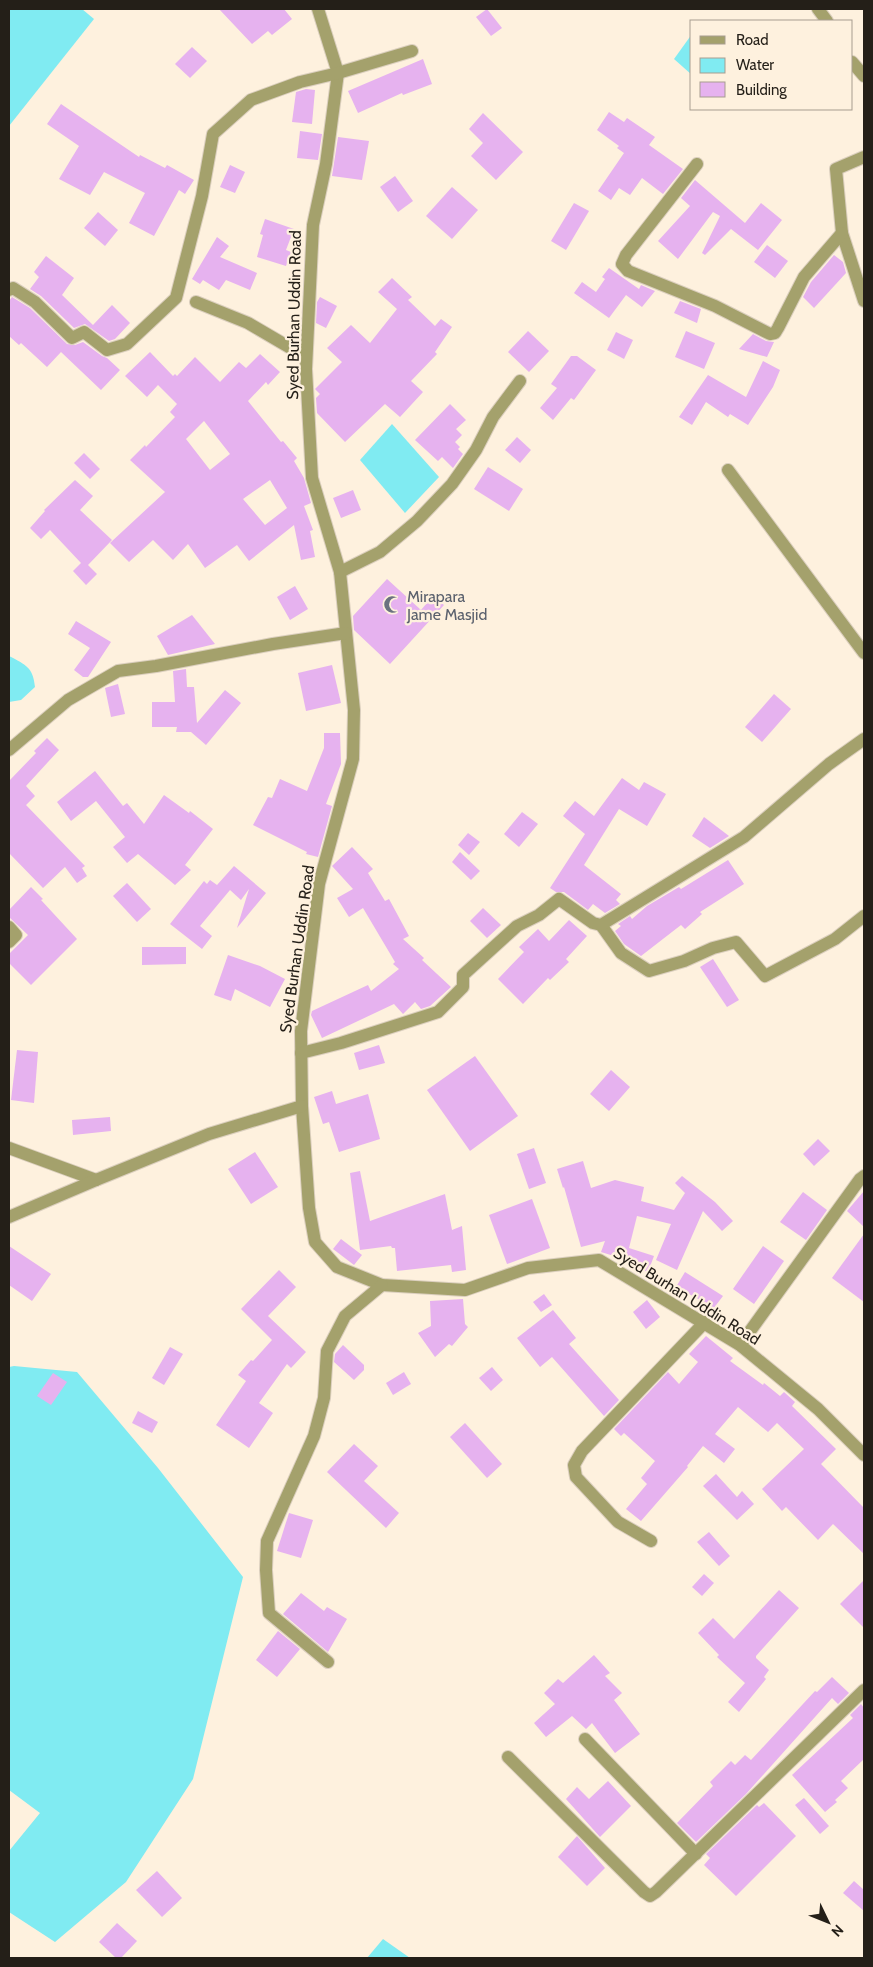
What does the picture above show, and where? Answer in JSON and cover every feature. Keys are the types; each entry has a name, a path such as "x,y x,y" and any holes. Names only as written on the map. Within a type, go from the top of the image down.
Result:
{"street":[{"name":"Syed Burhan Uddin Road","path":"318,9 338,73 326,164 313,225 306,358 312,478 340,572 354,710 353,759 319,884 301,1031 302,1106 309,1208 315,1242 337,1267 382,1286 465,1290 528,1268 600,1260 740,1345 818,1409 864,1455"},
{"path":"818,9 827,20"},
{"path":"9,290 13,288 35,302 72,338 84,332 107,350 127,344 176,298 202,196 213,134 251,100 300,82 412,51"},
{"path":"853,63 864,76"},
{"path":"864,157 836,169 842,233 864,301"},
{"path":"697,164 626,255 622,264 628,271 715,306 770,334 775,333 778,328 804,277 842,233"},
{"path":"196,302 248,323 306,358"},
{"path":"340,572 380,552 417,521 452,484 476,450 493,418 520,381"},
{"path":"728,470 864,653"},
{"path":"9,750 68,700 118,670 156,666 273,644 346,633"},
{"path":"601,926 744,837 829,764 864,739"},
{"path":"302,1053 341,1043 438,1012 463,987 463,975 517,926 539,914 559,899 593,923 601,926 622,953 649,971 684,961 713,948 736,942 765,976 835,939 864,916"},
{"path":"9,927 16,935 9,942"},
{"path":"9,1217 210,1134 302,1106"},
{"path":"9,1148 96,1180"},
{"path":"740,1345 864,1176"},
{"path":"328,1662 269,1613 266,1570 268,1541 314,1436 324,1398 327,1351 346,1316 382,1286"},
{"path":"651,1541 618,1522 576,1476 574,1466 582,1451 705,1322"},
{"path":"508,1757 650,1896 696,1854 864,1690"},
{"path":"585,1739 696,1854"}],"water":[{"path":"9,9 82,9 94,19 9,126"},
{"path":"690,37 690,73 674,59"},
{"path":"392,424 439,477 405,513 360,460"},
{"path":"9,656 28,667 35,687 21,700 9,702"},
{"path":"9,1367 77,1372 158,1468 243,1577 193,1779 126,1882 55,1942 9,1912 9,1851 40,1813 9,1790"},
{"path":"383,1939 410,1958 367,1958"}],"building":[{"path":"219,9 284,9 292,19 272,35 268,31 252,44"},
{"path":"487,9 502,28 491,36 476,17"},
{"path":"192,47 207,61 190,78 175,64"},
{"path":"423,59 432,84 403,95 402,93 358,113 348,91"},
{"path":"306,89 315,90 312,124 292,122 296,92"},
{"path":"61,104 139,157 140,155 165,168 167,165 194,180 185,194 179,190 154,236 129,223 145,193 104,172 90,195 59,179 79,146 47,124"},
{"path":"609,112 624,122 627,118 655,137 649,145 683,169 663,194 642,178 630,195 619,188 611,200 598,191 624,153 617,148 619,146 597,130"},
{"path":"483,113 523,152 496,180 471,156 483,143 469,129"},
{"path":"300,131 322,134 318,160 297,158"},
{"path":"338,137 369,141 362,180 332,176"},
{"path":"230,165 245,172 235,193 220,187"},
{"path":"395,176 413,201 398,212 380,187"},
{"path":"695,180 745,223 761,203 782,220 758,250 731,229 705,255 702,253 720,216 713,212 678,259 658,241 690,206 681,198"},
{"path":"452,187 478,210 452,239 426,216"},
{"path":"574,203 589,211 566,250 551,241"},
{"path":"98,212 118,230 105,246 84,228"},
{"path":"265,219 294,229 286,250 291,252 286,266 257,257 263,235 260,234"},
{"path":"217,237 229,246 220,257 257,273 250,290 226,280 219,290 203,280 200,284 192,279"},
{"path":"767,245 788,261 775,278 754,262"},
{"path":"834,255 843,262 846,273 814,308 803,297 811,282"},
{"path":"46,256 74,278 62,295 93,325 112,305 130,323 115,339 109,341 85,324 74,328 41,296 30,289 39,277 34,272"},
{"path":"609,268 639,289 641,285 655,291 642,307 626,295 609,318 574,293 582,282 596,292 605,279 602,277"},
{"path":"392,278 412,297 408,300 435,326 441,319 452,327 435,352 437,354 411,381 423,392 400,417 385,404 345,442 317,413 316,398 320,394 315,389 342,362 327,348 351,325 370,343 397,309 378,292"},
{"path":"12,297 30,308 67,344 75,345 83,342 107,358 120,370 101,390 61,352 47,367 21,343 19,345 9,336 9,301"},
{"path":"320,297 337,306 326,328 316,323 317,302"},
{"path":"680,301 701,309 697,323 674,313"},
{"path":"528,331 549,351 529,372 508,352"},
{"path":"686,331 715,343 704,369 675,357"},
{"path":"616,332 633,340 624,359 607,350"},
{"path":"753,334 766,341 774,342 767,357 739,349"},
{"path":"150,352 173,376 175,374 177,376 195,357 220,382 239,362 246,368 260,354 280,372 268,385 266,382 248,401 281,442 283,441 297,458 294,461 304,478 311,503 304,506 313,530 310,531 315,557 301,560 294,525 249,561 237,545 205,568 188,544 173,560 153,540 129,562 110,543 165,492 130,460 145,445 146,447 175,417 170,412 177,404 158,385 147,397 125,376","holes":["204,421 230,454 210,470 186,439","270,480 287,508 265,525 243,499"]},
{"path":"571,356 577,356 596,370 574,400 571,398 553,420 540,408 557,388 551,384"},
{"path":"763,361 780,370 773,387 748,425 730,414 728,417 706,402 692,425 679,417 708,375 746,397"},
{"path":"450,404 466,420 456,429 462,435 455,442 463,454 453,468 442,457 438,461 415,440"},
{"path":"517,437 531,450 520,463 505,450"},
{"path":"84,453 100,469 90,479 74,463"},
{"path":"488,467 523,489 509,511 474,489"},
{"path":"75,480 93,496 80,510 112,540 88,565 97,574 86,585 73,571 81,563 50,530 41,539 30,528 44,510"},
{"path":"353,490 361,510 341,518 333,498"},
{"path":"387,579 421,610 433,596 444,605 390,664 354,630 353,616"},
{"path":"295,586 308,609 290,620 277,597"},
{"path":"192,615 215,644 168,655 157,636"},
{"path":"76,621 111,642 88,677 83,677 74,670 90,648 68,634"},
{"path":"332,665 341,703 306,711 298,673"},
{"path":"186,669 187,687 194,687 197,723 225,690 241,703 206,745 191,732 176,732 177,727 152,727 152,702 175,702 173,671"},
{"path":"118,684 125,714 111,717 105,688"},
{"path":"774,694 791,709 762,742 745,727"},
{"path":"324,733 340,733 341,764 326,804 332,806 318,857 306,854 307,852 253,825 268,797 272,798 280,779 307,791 324,748"},
{"path":"47,738 59,750 26,786 35,796 26,805 85,866 82,868 87,876 77,883 65,867 43,888 9,853 9,781 36,753 34,751"},
{"path":"95,771 123,806 127,803 144,824 164,795 189,813 190,811 213,829 185,865 191,870 175,885 138,854 127,863 113,847 125,837 96,801 71,821 57,802"},
{"path":"622,778 639,790 644,782 666,794 647,826 619,809 584,865 621,894 616,900 620,904 605,913 593,904 588,910 564,892 556,892 550,888 585,834 563,816 575,801 594,816"},
{"path":"522,812 538,824 519,847 504,834"},
{"path":"704,817 729,836 710,848 692,836"},
{"path":"468,833 480,842 469,855 458,845"},
{"path":"352,847 373,869 368,873 385,901 389,899 409,936 403,939 451,987 430,1006 421,1009 415,1002 403,1014 394,1004 322,1038 311,1015 312,1011 368,985 371,991 399,969 393,964 395,962 363,908 349,917 337,898 353,889 332,866"},
{"path":"460,852 480,871 471,880 452,862"},
{"path":"728,860 744,884 700,912 702,914 685,929 681,925 641,956 624,944 615,931 621,926 618,924 630,916 632,919 647,906 679,887 681,889"},
{"path":"234,866 266,893 237,928 249,889 241,900 230,890 200,926 212,936 202,949 170,924 204,881 207,884 210,880 217,885"},
{"path":"127,883 151,909 137,922 113,896"},
{"path":"31,887 77,939 31,985 9,963 9,954 28,935 9,917 9,910"},
{"path":"483,908 501,925 487,938 470,921"},
{"path":"569,920 587,936 566,959 569,962 550,980 548,978 523,1004 498,979 524,952 519,947 538,929 549,941"},
{"path":"142,947 186,947 186,964 142,965"},
{"path":"228,955 260,966 285,979 270,1007 235,989 231,1001 214,995"},
{"path":"713,959 739,1000 727,1007 700,967"},
{"path":"379,1045 385,1063 359,1070 354,1053"},
{"path":"17,1050 38,1052 34,1103 11,1100"},
{"path":"475,1056 518,1116 470,1151 427,1090"},
{"path":"611,1070 630,1087 609,1111 590,1094"},
{"path":"332,1091 336,1104 368,1094 380,1139 339,1152 329,1122 323,1124 314,1097"},
{"path":"110,1117 111,1131 73,1135 72,1120"},
{"path":"818,1139 830,1151 814,1166 803,1154"},
{"path":"534,1148 546,1183 529,1189 517,1154"},
{"path":"255,1152 278,1187 251,1204 228,1169"},
{"path":"583,1161 591,1188 615,1180 644,1187 641,1201 674,1210 685,1193 675,1183 682,1176 715,1202 733,1221 722,1231 703,1211 677,1270 656,1260 671,1224 637,1216 629,1248 654,1256 648,1272 626,1264 627,1260 601,1252 605,1241 581,1247 557,1169"},
{"path":"360,1171 370,1221 445,1194 452,1230 462,1226 466,1270 452,1272 451,1265 397,1271 395,1248 391,1246 360,1250 350,1173"},
{"path":"864,1191 864,1227 847,1211"},
{"path":"803,1192 827,1210 806,1240 780,1222"},
{"path":"532,1199 550,1248 507,1264 489,1215"},
{"path":"864,1234 864,1302 832,1278"},
{"path":"341,1239 362,1255 354,1265 333,1249"},
{"path":"9,1246 51,1274 32,1301 9,1285"},
{"path":"763,1246 784,1261 754,1304 733,1289"},
{"path":"279,1270 296,1287 268,1316 306,1352 291,1368 287,1364 259,1403 273,1413 249,1448 216,1425 246,1381 238,1375 272,1340 241,1309"},
{"path":"685,1272 723,1296 710,1313 698,1304 700,1300 676,1287"},
{"path":"544,1294 552,1305 541,1312 533,1302"},
{"path":"463,1299 465,1324 468,1327 452,1346 449,1344 435,1357 418,1333 431,1326 430,1301"},
{"path":"647,1300 660,1317 646,1329 633,1312"},
{"path":"553,1310 576,1338 569,1344 619,1400 604,1416 552,1357 540,1367 517,1338"},
{"path":"706,1336 733,1358 730,1361 763,1385 764,1383 780,1396 784,1392 795,1402 792,1406 836,1449 821,1464 864,1508 864,1554 833,1524 818,1540 786,1507 782,1511 762,1489 804,1449 777,1423 768,1432 738,1407 715,1434 735,1449 724,1463 703,1446 688,1467 641,1521 626,1509 647,1484 641,1478 655,1461 624,1433 621,1436 614,1429 668,1372 679,1384 698,1362 689,1354"},
{"path":"343,1345 364,1365 364,1370 354,1380 334,1362 335,1354"},
{"path":"170,1347 183,1354 164,1385 152,1378"},
{"path":"492,1367 503,1380 491,1391 479,1378"},
{"path":"404,1372 411,1384 393,1395 386,1383"},
{"path":"53,1373 67,1382 51,1405 37,1396"},
{"path":"138,1411 158,1422 152,1433 132,1423"},
{"path":"465,1423 502,1464 487,1478 450,1437"},
{"path":"354,1444 378,1466 364,1481 399,1513 386,1528 327,1472"},
{"path":"716,1474 737,1497 742,1491 754,1504 737,1520 703,1486"},
{"path":"289,1513 313,1520 301,1558 277,1551"},
{"path":"709,1532 730,1556 719,1566 697,1542"},
{"path":"704,1574 714,1583 702,1596 692,1587"},
{"path":"864,1580 864,1628 840,1604"},
{"path":"779,1590 799,1608 756,1656 769,1670 764,1677 766,1679 739,1712 728,1702 745,1683 717,1657 719,1655 698,1633 713,1618 734,1639"},
{"path":"301,1593 324,1611 327,1607 347,1619 328,1652 283,1614"},
{"path":"278,1631 300,1649 277,1677 256,1660"},
{"path":"594,1655 610,1673 605,1676 622,1693 614,1700 640,1734 615,1753 592,1723 586,1729 572,1716 546,1737 534,1723 555,1704 544,1693 558,1679 563,1683"},
{"path":"832,1677 849,1693 838,1704 832,1698 746,1794 696,1842 677,1823 713,1786 710,1782 731,1761 735,1765 745,1755 751,1760 815,1691 817,1692"},
{"path":"861,1704 864,1708 864,1759 841,1781 848,1788 835,1800 837,1802 825,1812 792,1775 853,1718 850,1715"},
{"path":"608,1781 631,1806 600,1837 566,1799 577,1787 589,1799"},
{"path":"804,1798 829,1826 820,1834 795,1805"},
{"path":"764,1803 796,1836 736,1896 704,1865 710,1858 706,1854 757,1805 759,1807"},
{"path":"577,1836 605,1868 587,1886 558,1857"},
{"path":"157,1871 182,1898 162,1917 136,1890"},
{"path":"854,1881 864,1890 864,1911 843,1893"},
{"path":"117,1923 137,1941 121,1958 116,1958 99,1942"}],"place":[{"name":"Mirapara Jame Masjid","path":"393,605"}]}
